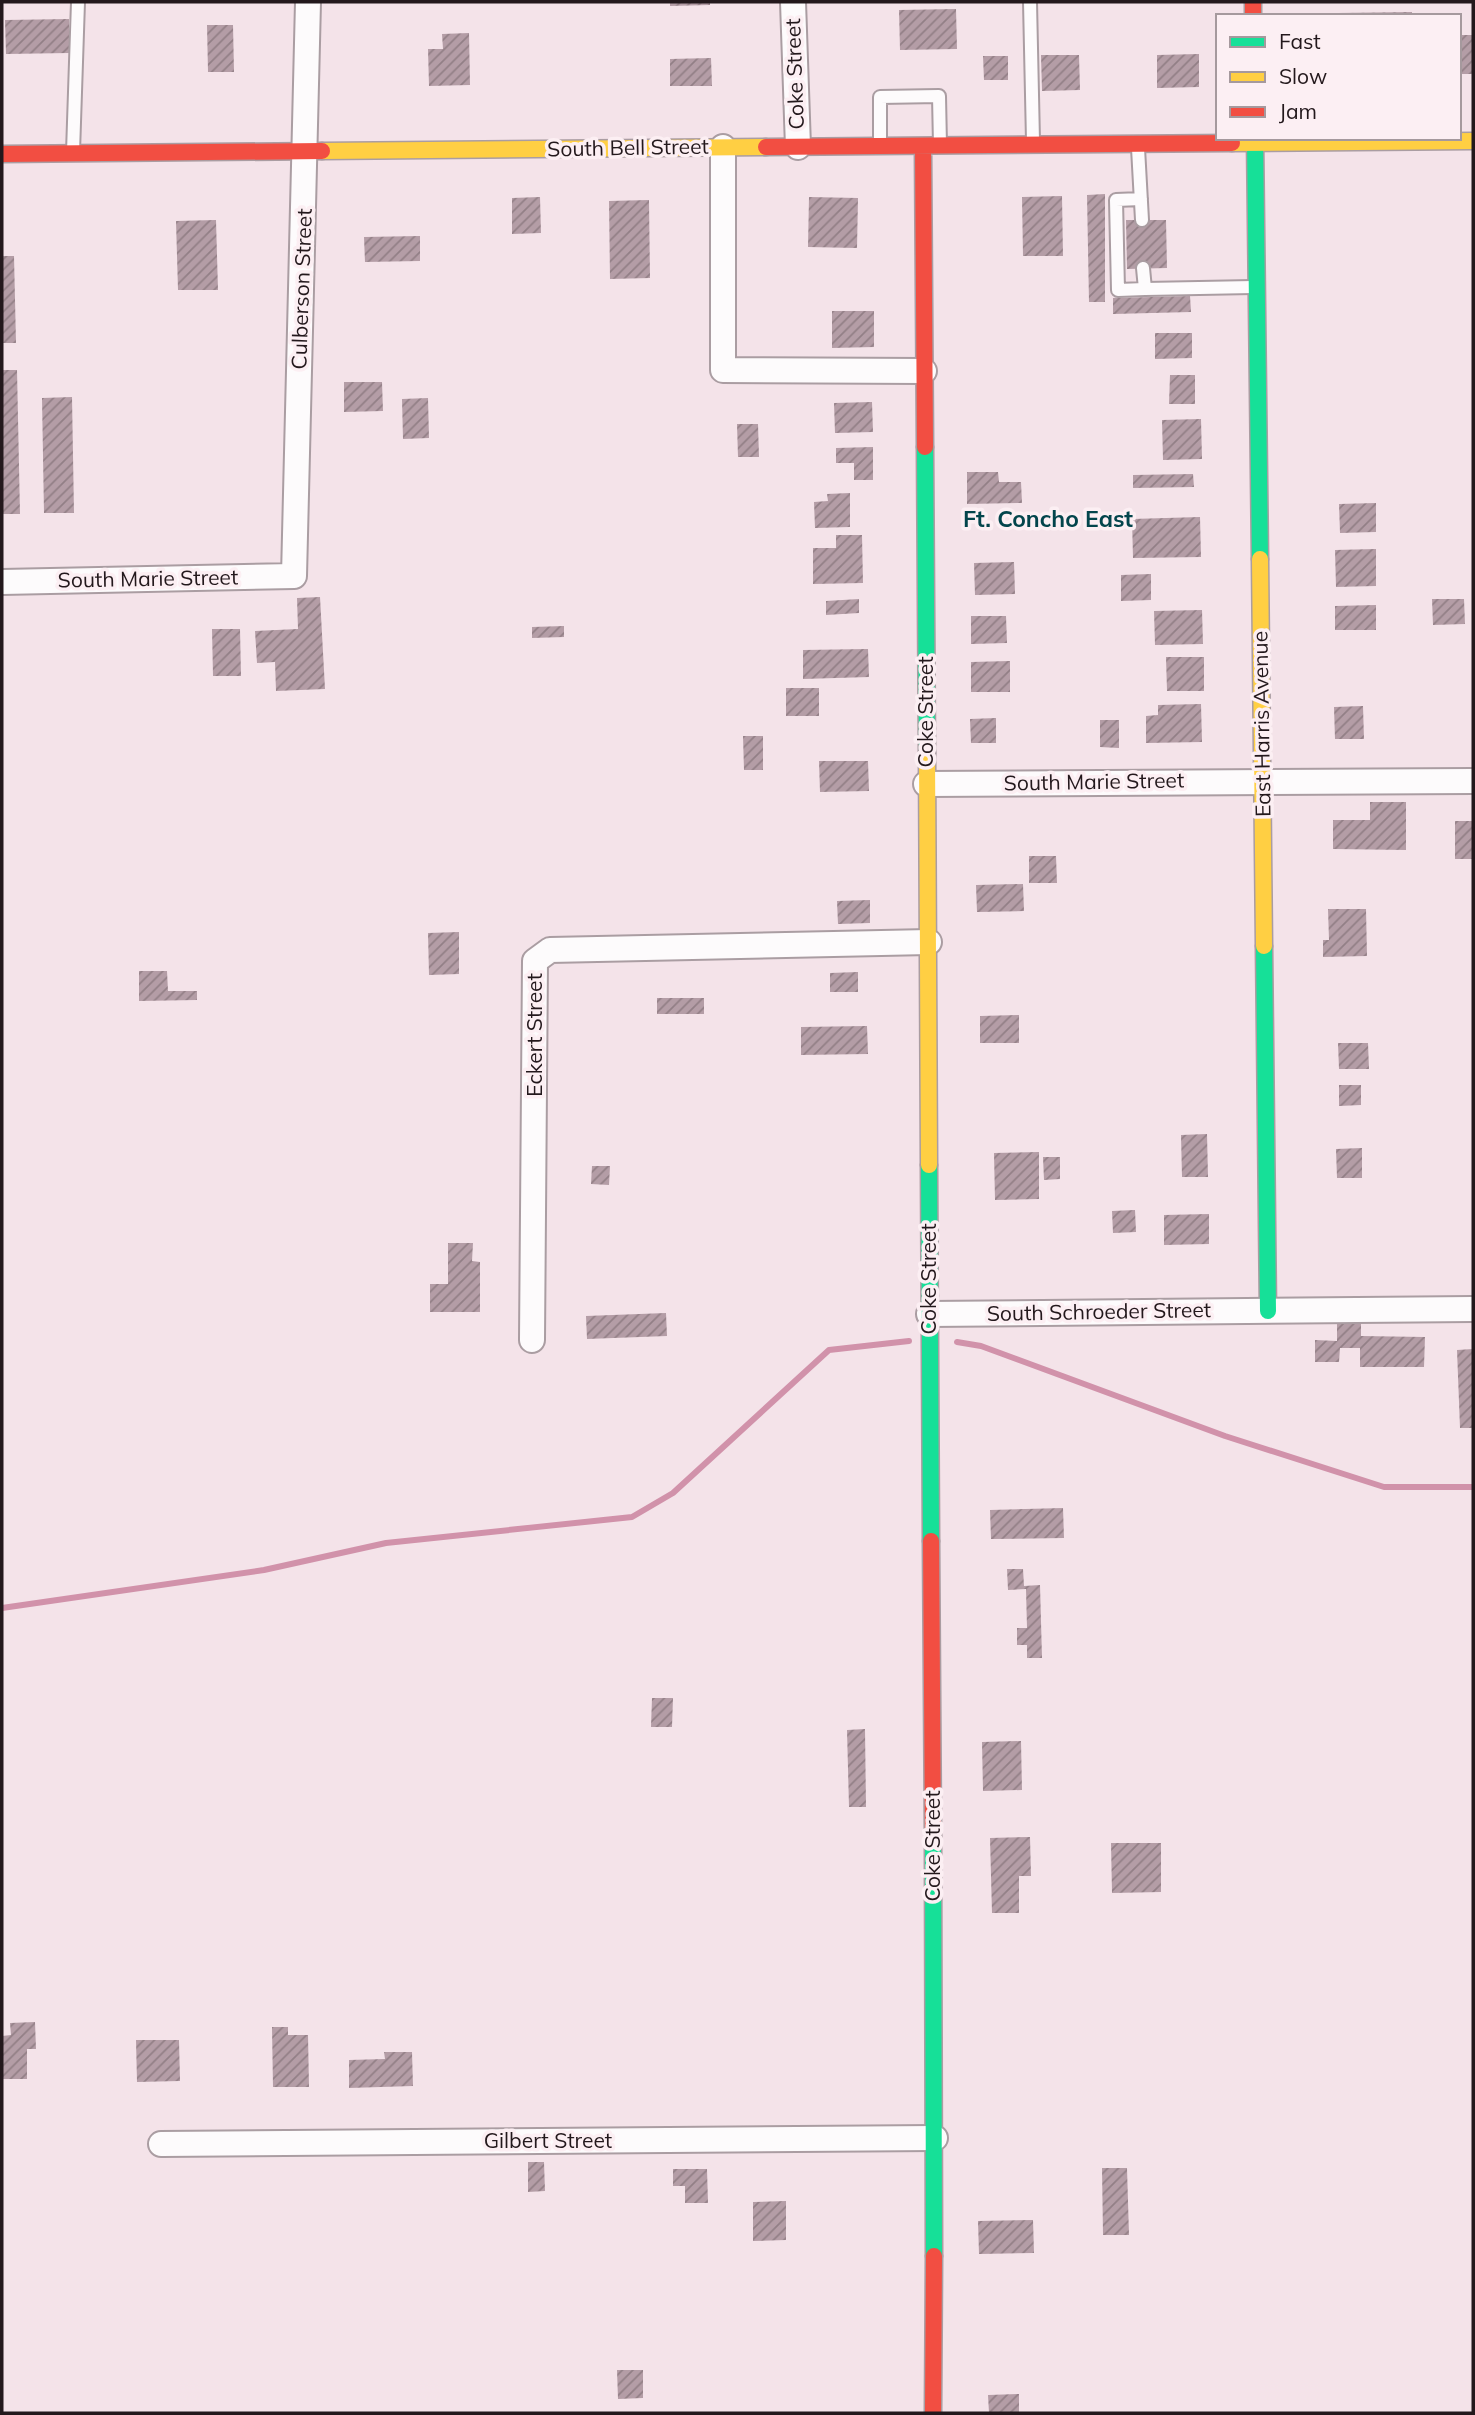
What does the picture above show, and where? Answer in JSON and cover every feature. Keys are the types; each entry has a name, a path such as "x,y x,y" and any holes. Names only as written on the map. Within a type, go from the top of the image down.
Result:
{"street":[{"name":"Culberson Street","path":"294,576 306,151 307,2"},
{"name":"Coke Street","path":"793,2 798,147"},
{"name":"East Harris Avenue","path":"1255,141 1268,1311"},
{"name":"South Bell Street","path":"2,154 1473,141"},
{"name":"Coke Street","path":"923,146 935,2138 933,2413"},
{"path":"723,147 723,370 924,371"},
{"name":"South Marie Street","path":"2,583 294,576"},
{"name":"South Marie Street","path":"926,784 1262,780 1473,781"},
{"name":"Eckert Street","path":"532,1340 535,961 550,950 929,942"},
{"name":"South Schroeder Street","path":"929,1314 1473,1310"},
{"name":"Gilbert Street","path":"161,2144 935,2138"}],"lane":[{"path":"73,153 78,2"},
{"path":"1030,2 1033,145"},
{"path":"880,145 880,97 939,96 940,146"},
{"path":"1138,144 1142,220"},
{"path":"1141,199 1116,200 1118,290 1256,287"},
{"path":"1143,268 1145,289"}],"building":[{"path":"670,2 710,2 710,5 670,6"},
{"path":"956,9 957,49 900,50 899,10"},
{"path":"1412,12 1412,14 1338,14"},
{"path":"69,19 69,53 6,54 5,20"},
{"path":"207,25 233,25 234,72 208,72"},
{"path":"469,33 470,85 429,86 428,49 443,49 442,34"},
{"path":"1461,35 1473,35 1473,74 1461,74"},
{"path":"1199,54 1199,87 1157,88 1157,55"},
{"path":"1041,55 1079,55 1080,90 1042,91"},
{"path":"983,56 1008,56 1008,80 984,80"},
{"path":"711,58 712,86 670,86 670,59"},
{"path":"1105,194 1105,302 1089,302 1087,195"},
{"path":"1062,196 1063,256 1023,256 1022,197"},
{"path":"540,197 541,233 512,234 512,198"},
{"path":"809,197 858,198 857,248 808,247"},
{"path":"649,200 650,278 610,279 609,201"},
{"path":"216,220 218,290 178,290 176,221"},
{"path":"1126,220 1166,220 1167,268 1127,269"},
{"path":"420,236 420,261 365,262 364,237"},
{"path":"2,256 14,256 16,343 2,343"},
{"path":"1190,296 1191,312 1113,314 1113,298"},
{"path":"832,311 874,311 874,347 832,348"},
{"path":"1155,333 1192,333 1192,358 1155,359"},
{"path":"2,370 17,370 20,514 2,514"},
{"path":"1170,375 1195,375 1195,404 1169,404"},
{"path":"344,382 382,382 383,411 344,412"},
{"path":"72,397 74,513 44,513 42,398"},
{"path":"428,398 429,438 403,439 402,399"},
{"path":"872,402 873,432 835,433 834,403"},
{"path":"1201,419 1202,459 1163,460 1162,420"},
{"path":"737,424 758,424 759,457 738,457"},
{"path":"873,447 873,480 854,480 854,463 836,463 836,448"},
{"path":"967,472 998,472 999,482 1021,482 1022,503 967,504"},
{"path":"1193,474 1194,487 1133,488 1133,475"},
{"path":"850,493 850,527 815,528 814,502 828,501 827,494"},
{"path":"1376,503 1376,532 1340,533 1339,504"},
{"path":"1200,517 1201,557 1133,558 1132,519"},
{"path":"836,535 862,535 863,583 813,584 813,548 836,548"},
{"path":"1376,549 1376,586 1336,587 1335,550"},
{"path":"1014,562 1015,594 975,595 974,563"},
{"path":"1151,574 1151,600 1121,601 1121,575"},
{"path":"320,597 325,689 276,691 275,662 257,663 255,631 298,629 297,598"},
{"path":"859,599 859,613 826,615 826,601"},
{"path":"1432,599 1464,599 1465,624 1433,625"},
{"path":"1376,605 1376,630 1335,630 1335,606"},
{"path":"1202,610 1203,644 1155,645 1154,611"},
{"path":"971,616 1006,616 1007,643 971,644"},
{"path":"564,626 564,637 532,638 532,627"},
{"path":"212,629 240,629 241,676 213,676"},
{"path":"868,649 869,677 803,679 803,650"},
{"path":"1166,657 1204,657 1204,691 1167,691"},
{"path":"1010,661 1010,692 971,692 971,662"},
{"path":"786,688 819,688 819,716 786,716"},
{"path":"1201,704 1202,742 1146,743 1146,716 1158,715 1158,705"},
{"path":"1363,706 1364,739 1335,739 1334,707"},
{"path":"996,718 996,743 971,743 970,719"},
{"path":"1100,720 1119,720 1119,748 1100,747"},
{"path":"743,736 763,736 763,770 744,770"},
{"path":"819,761 868,761 869,791 820,792"},
{"path":"1370,802 1406,802 1406,850 1333,849 1333,820 1370,820"},
{"path":"1455,821 1473,821 1473,859 1455,859"},
{"path":"1029,856 1056,856 1057,883 1029,883"},
{"path":"1023,884 1024,911 977,912 976,885"},
{"path":"870,900 870,923 838,924 837,901"},
{"path":"1328,909 1366,909 1367,956 1323,957 1323,940 1329,940"},
{"path":"459,932 459,974 429,975 428,933"},
{"path":"139,971 167,971 168,991 197,991 197,1000 139,1001"},
{"path":"858,972 858,992 830,992 830,973"},
{"path":"657,998 704,998 704,1014 657,1014"},
{"path":"1019,1015 1019,1043 980,1043 980,1016"},
{"path":"867,1026 868,1054 801,1055 801,1027"},
{"path":"1338,1043 1368,1043 1369,1069 1339,1069"},
{"path":"1339,1085 1361,1085 1361,1105 1339,1106"},
{"path":"1207,1134 1208,1177 1182,1177 1181,1135"},
{"path":"1362,1148 1362,1178 1337,1178 1336,1149"},
{"path":"1039,1152 1039,1199 995,1200 994,1153"},
{"path":"1043,1157 1060,1157 1060,1179 1044,1180"},
{"path":"592,1166 610,1166 609,1185 591,1184"},
{"path":"1135,1210 1136,1232 1113,1233 1112,1211"},
{"path":"1209,1214 1209,1244 1164,1245 1164,1215"},
{"path":"448,1243 473,1243 472,1261 480,1262 480,1312 430,1312 430,1284 448,1284"},
{"path":"666,1313 667,1336 587,1339 586,1316"},
{"path":"1337,1323 1361,1323 1361,1336 1425,1337 1424,1367 1360,1367 1360,1348 1340,1348 1339,1362 1315,1362 1315,1340 1337,1341"},
{"path":"1473,1349 1473,1428 1460,1428 1457,1350"},
{"path":"1063,1508 1064,1538 991,1539 990,1510"},
{"path":"1007,1569 1023,1569 1024,1586 1040,1585 1042,1658 1027,1658 1027,1645 1017,1645 1017,1628 1027,1628 1026,1589 1008,1590"},
{"path":"652,1698 673,1698 672,1727 651,1727"},
{"path":"865,1729 866,1807 849,1807 847,1730"},
{"path":"1021,1741 1022,1790 983,1791 982,1742"},
{"path":"1030,1837 1031,1876 1019,1876 1019,1913 992,1913 990,1838"},
{"path":"1111,1843 1161,1843 1161,1892 1112,1893"},
{"path":"35,2022 36,2049 27,2049 27,2079 2,2079 2,2036 11,2035 10,2023"},
{"path":"272,2027 288,2027 288,2035 308,2035 309,2087 273,2087"},
{"path":"136,2040 179,2040 180,2081 137,2082"},
{"path":"384,2052 412,2052 413,2086 349,2088 349,2060 385,2059"},
{"path":"528,2162 544,2162 545,2191 528,2192"},
{"path":"1102,2168 1127,2168 1129,2235 1103,2235"},
{"path":"673,2169 707,2169 708,2203 685,2203 685,2186 673,2186"},
{"path":"786,2201 786,2240 753,2241 753,2202"},
{"path":"1033,2220 1034,2253 979,2254 978,2221"},
{"path":"617,2370 643,2370 643,2398 618,2399"},
{"path":"1019,2394 1019,2413 989,2413 988,2395"}],"waterway":[{"path":"2,1608 264,1570 386,1543 632,1517 673,1493 829,1350 909,1341"},
{"path":"957,1342 981,1346 1225,1436 1384,1487 1473,1487"}],"traffic: fast":[{"path":"1255,140 1260,559"},
{"path":"925,447 927,753"},
{"path":"1264,946 1268,1311"},
{"path":"929,1165 931,1541"},
{"path":"933,1837 934,2256"}],"traffic: slow":[{"path":"1232,143 1473,141"},
{"path":"322,151 766,147"},
{"path":"1260,559 1264,946"},
{"path":"927,753 929,1165"}],"traffic: jam":[{"path":"1253,2 1253,14"},
{"path":"766,147 1232,143"},
{"path":"923,146 925,447"},
{"path":"2,154 322,151"},
{"path":"931,1541 933,1837"},
{"path":"933,2413 934,2256"}],"district":[{"name":"Ft. Concho East","path":"1048,519"}]}
